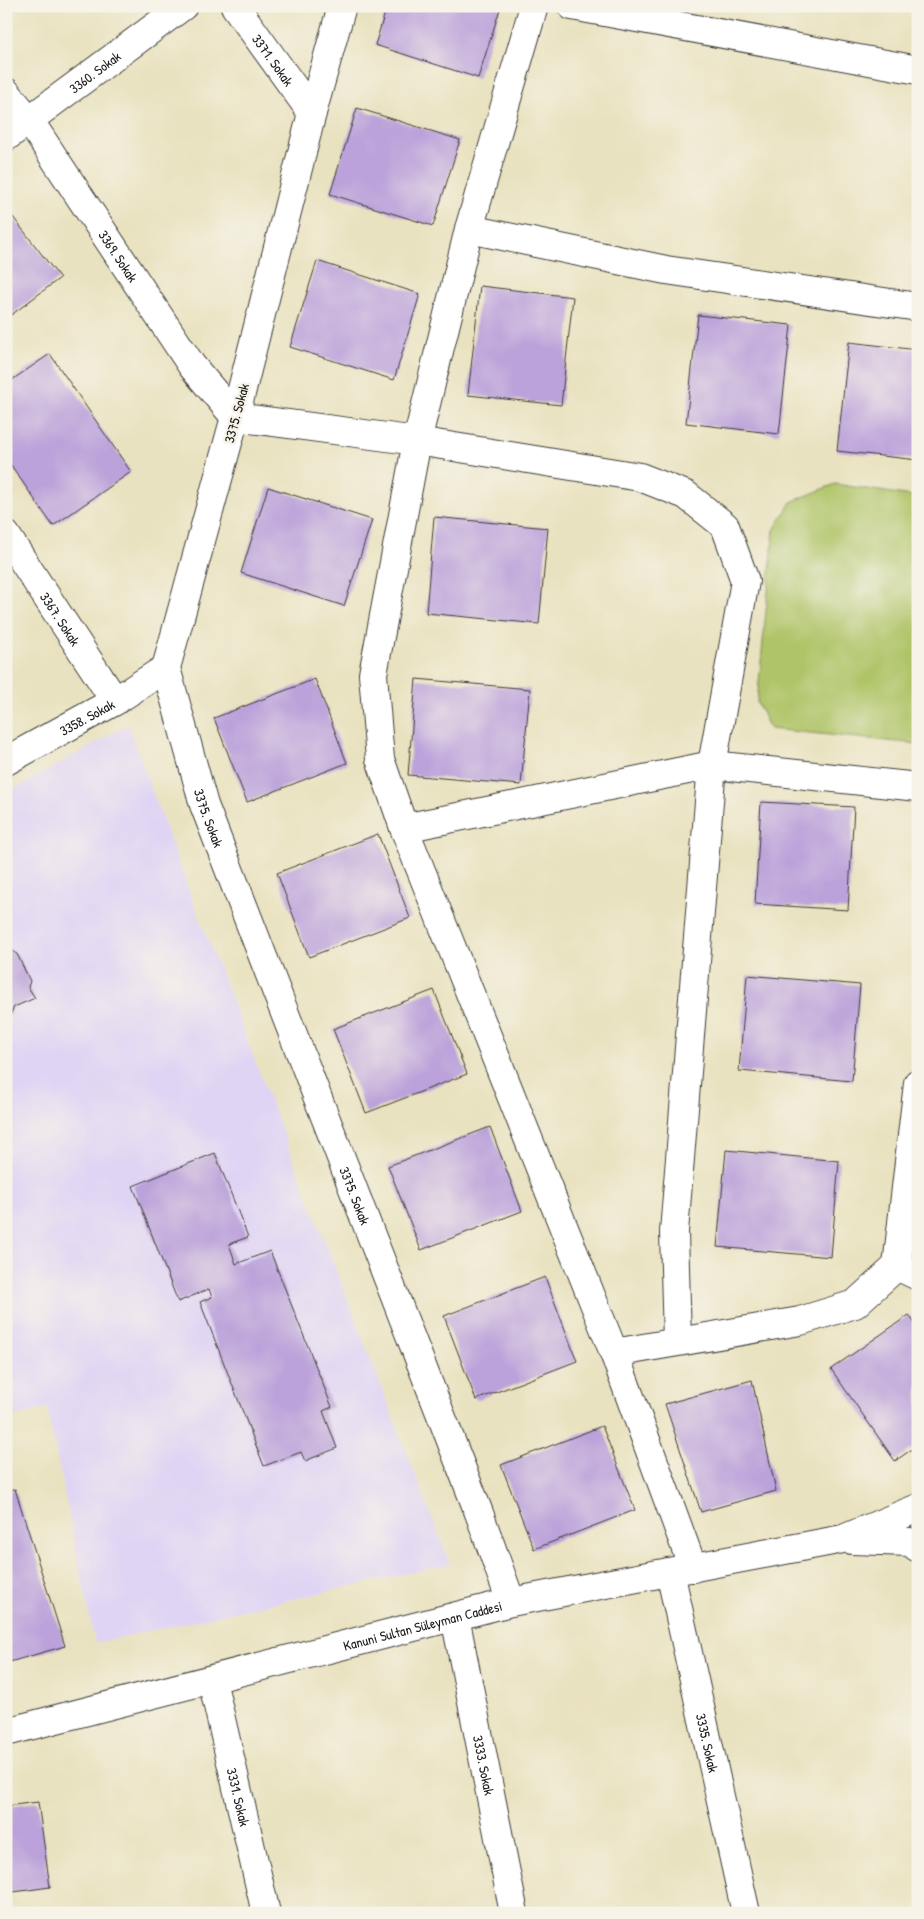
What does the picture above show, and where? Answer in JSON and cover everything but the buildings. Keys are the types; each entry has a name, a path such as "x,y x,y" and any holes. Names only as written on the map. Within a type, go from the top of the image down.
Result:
{"street":[{"name":"3360. Sokak","path":"6,137 183,6"},
{"name":"3371. Sokak","path":"236,6 312,113"},
{"name":"3375. Sokak","path":"342,6 312,113 235,417 166,668 204,805 480,1513 511,1602"},
{"name":"3335. Sokak","path":"534,6 469,229 417,441 373,674 380,759 404,828 614,1353 682,1570 746,1913"},
{"path":"572,6 918,70"},
{"name":"3369. Sokak","path":"6,92 29,120 192,366 235,417"},
{"path":"469,229 666,270 918,307"},
{"path":"235,417 417,441 640,477 686,495 725,526 745,581 712,765 674,1232 677,1341"},
{"name":"3367. Sokak","path":"6,535 115,701"},
{"name":"3358. Sokak","path":"6,762 115,701 166,668"},
{"path":"404,828 712,765 918,787"},
{"path":"614,1353 800,1321 855,1304 907,1271 918,1083"},
{"path":"843,1539 918,1508"},
{"path":"843,1539 910,1542 918,1548"},
{"name":"Kanuni Sultan Süleyman Caddesi","path":"6,1732 511,1602 843,1539"},
{"name":"3333. Sokak","path":"455,1617 514,1913"},
{"name":"3331. Sokak","path":"212,1680 266,1913"}],"shaded area":[{"path":"128,725 182,873 450,1564 95,1643 47,1408 6,1419 6,794"}],"green space":[{"path":"835,484 918,497 918,744 770,729 757,702 774,530 791,502"}]}
